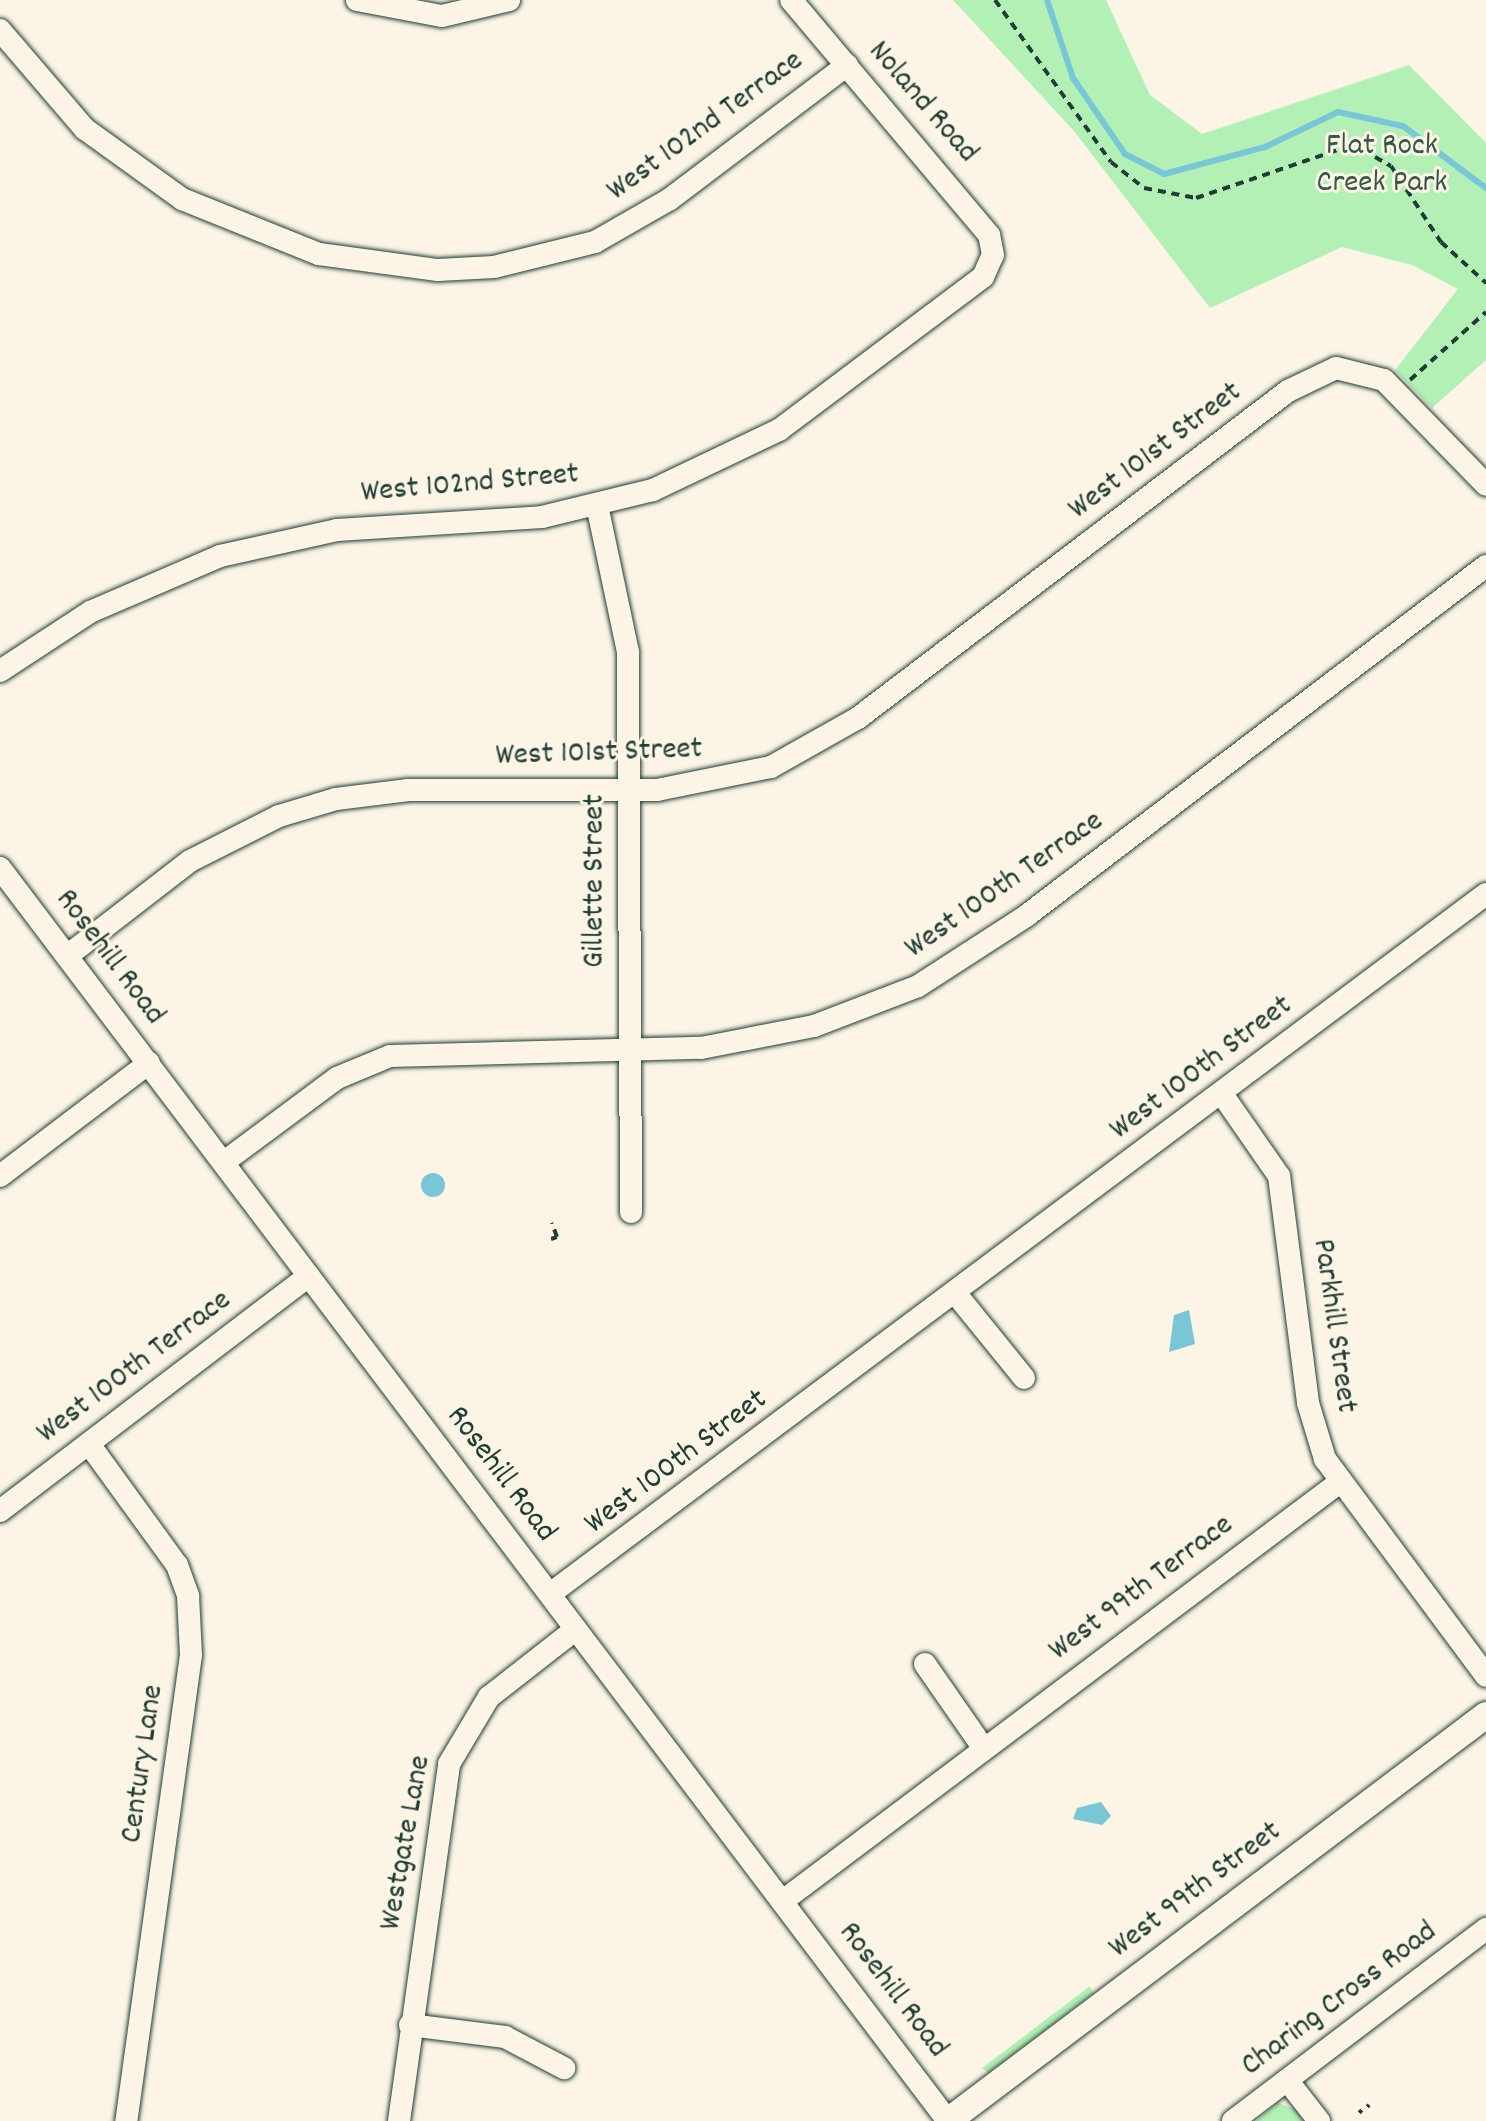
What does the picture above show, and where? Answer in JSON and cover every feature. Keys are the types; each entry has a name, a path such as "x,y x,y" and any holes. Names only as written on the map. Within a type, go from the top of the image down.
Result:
{"street":[{"path":"357,0 442,16 509,0"},
{"name":"Noland Road","path":"791,0 971,208 993,255"},
{"name":"West 102nd Terrace","path":"0,30 45,88 132,166 242,228 319,254 438,270 494,267 595,242 670,199 847,65"},
{"name":"West 102nd Street","path":"0,671 90,612 220,556 337,530 501,521 597,505 653,490 779,430 938,314 983,277 993,255"},
{"name":"West 101st Street","path":"67,956 190,861 279,816 373,793 628,790 730,779 819,744 1288,391 1336,368 1370,372 1398,392"},
{"path":"1398,392 1486,485"},
{"name":"Gillette Street","path":"597,505 628,652 631,1212"},
{"name":"West 100th Terrace","path":"224,1162 337,1078 390,1056 701,1048 814,1026 937,975 1037,909 1486,566"},
{"name":"Rosehill Road","path":"0,868 784,1900 948,2121"},
{"name":"West 100th Street","path":"550,1594 1222,1094 1482,905"},
{"path":"0,1176 149,1063"},
{"name":"Parkhill Street","path":"1222,1094 1279,1176 1308,1403 1340,1482 1486,1676"},
{"name":"West 100th Terrace","path":"0,1511 309,1276"},
{"path":"956,1294 1024,1378"},
{"name":"Century Lane","path":"89,1444 177,1565 188,1596 191,1655 126,2121"},
{"name":"West 99th Terrace","path":"784,1900 1340,1482"},
{"name":"Westgate Lane","path":"399,2121 410,2025 449,1764 489,1697 576,1629"},
{"path":"925,1664 984,1749"},
{"name":"West 99th Street","path":"948,2121 1486,1715"},
{"name":"Charing Cross Road","path":"1233,2121 1486,1929"},
{"path":"410,2025 505,2037 564,2068"},
{"path":"1287,2080 1319,2121"}],"path":[{"path":"995,0 1111,162 1144,188 1196,198 1341,149 1363,150 1391,166 1441,242 1486,283"},
{"path":"1398,392 1486,312"},
{"path":"551,1239 557,1237 552,1223"}],"green space":[{"name":"Flat Rock Creek Park","path":"953,0 1106,0 1150,95 1202,134 1409,65 1486,143 1486,360 1432,408 1395,370 1458,289 1412,265 1342,247 1210,308 1074,131"},
{"path":"1090,1986 1093,1993 1050,2026 988,2073 982,2068"},
{"path":"1278,2103 1295,2109 1304,2121 1256,2121"}],"water":[{"path":"433,1173 442,1176 445,1185 442,1194 433,1197 424,1194 421,1185 424,1176"},
{"path":"1189,1310 1195,1344 1169,1352 1174,1315"},
{"path":"1101,1802 1111,1816 1102,1825 1073,1819 1077,1808"}],"waterway":[{"path":"1047,0 1073,78 1125,154 1164,174 1265,147 1338,112 1403,126 1486,188"}]}
